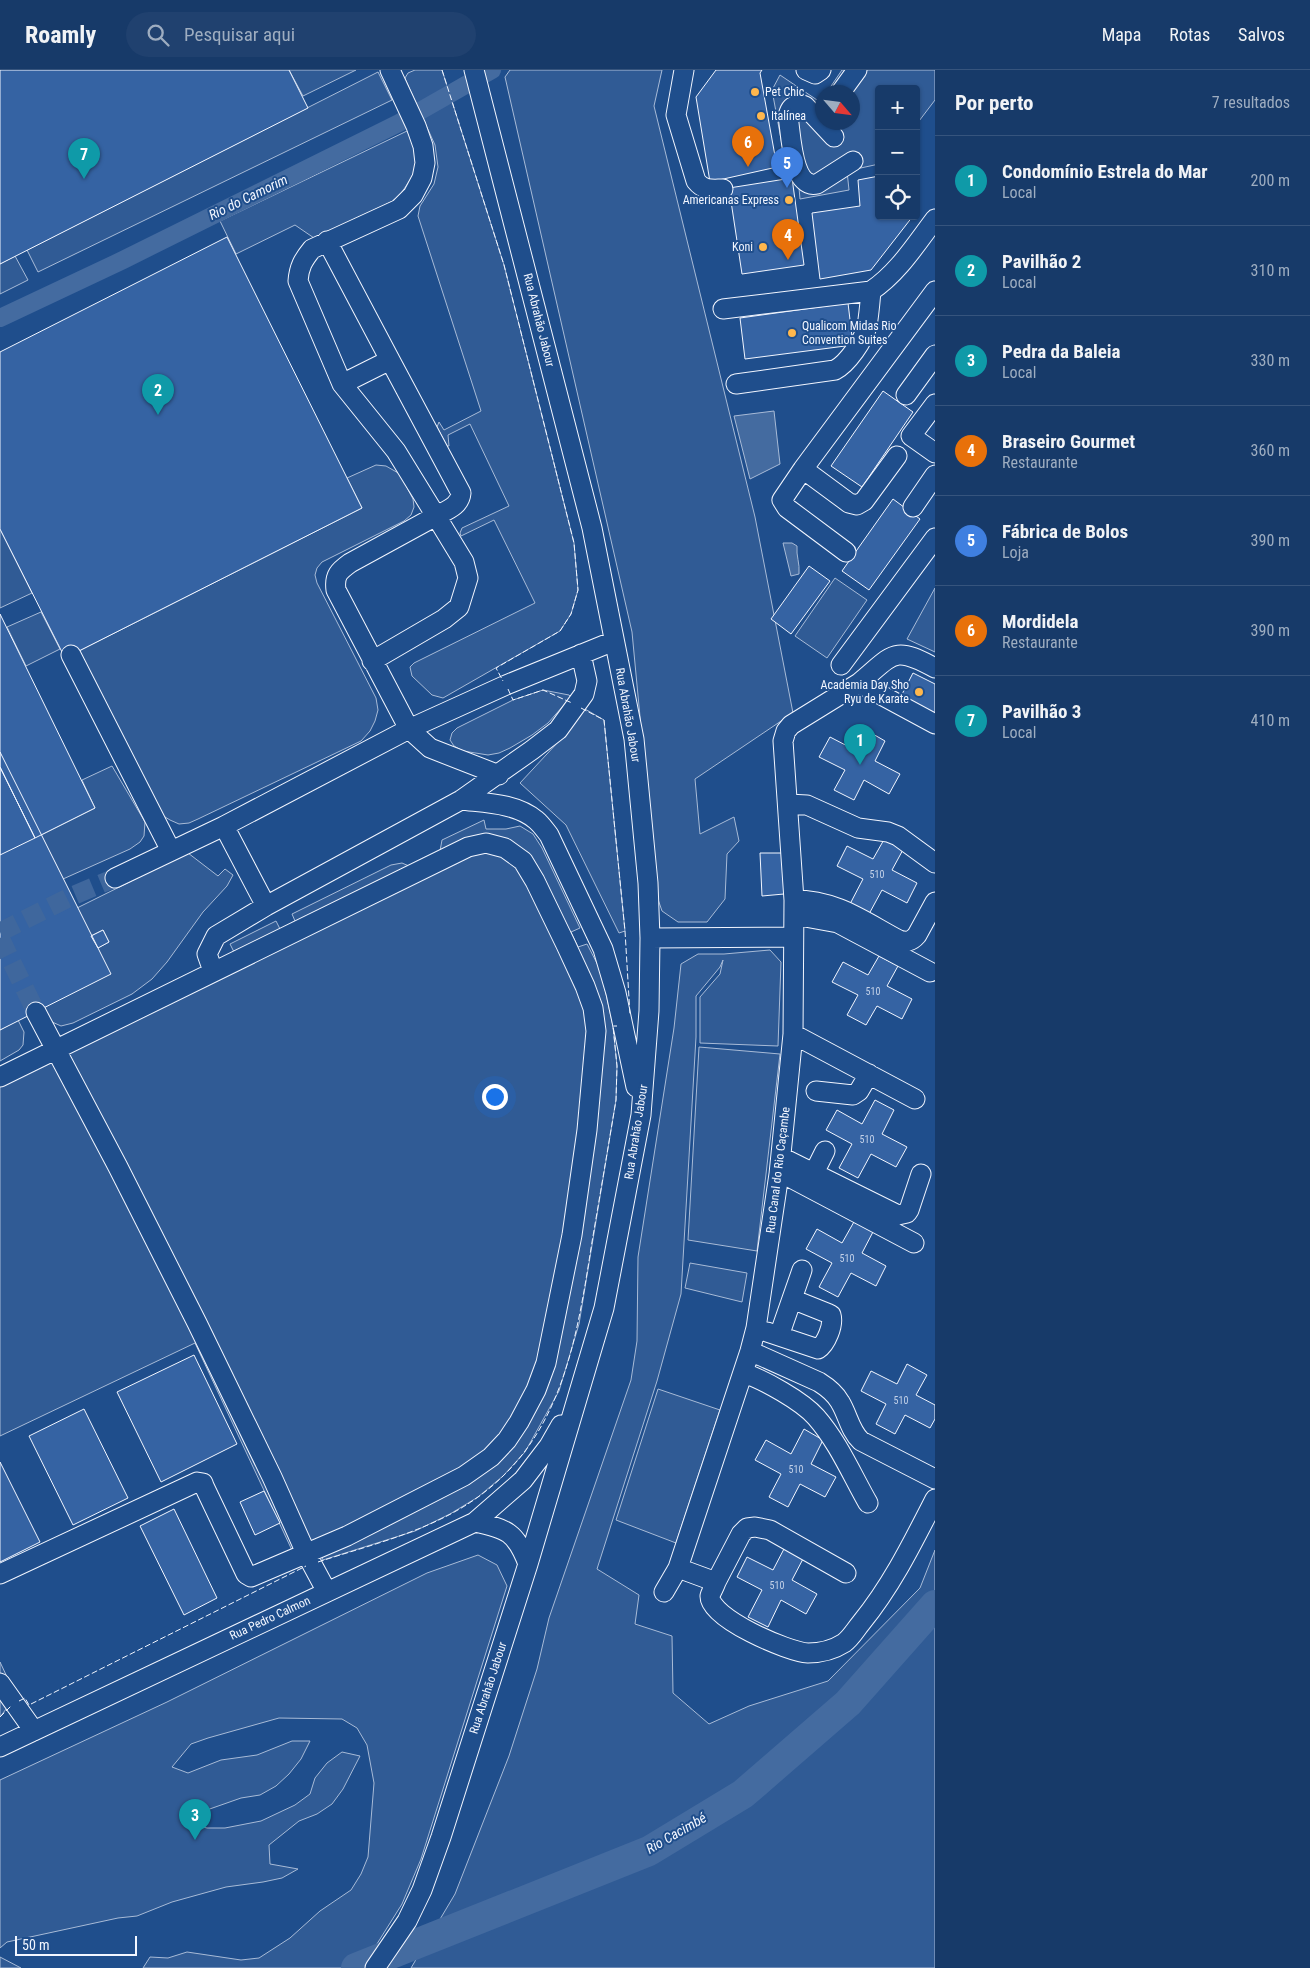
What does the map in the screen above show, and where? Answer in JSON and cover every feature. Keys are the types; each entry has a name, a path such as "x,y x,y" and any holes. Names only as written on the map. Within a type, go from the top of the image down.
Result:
{"street":[{"name":"Rua Abrahão Jabour","path":"375,1968 408,1921 422,1890 441,1837 528,1564 604,1308 641,1115 649,1011 650,938 648,883 634,740 592,528 474,70"},
{"path":"684,70 676,115 696,181 700,187 723,189"},
{"path":"806,70 815,74 821,70"},
{"path":"845,85 857,70"},
{"path":"372,661 444,619 459,607 468,578 464,562 396,451 342,384 298,282 299,270 304,259 312,249 399,209 413,195 422,178 425,163 423,146 394,71"},
{"path":"815,113 800,104 793,105 788,116 796,169 800,176 811,185 817,184 853,161"},
{"path":"829,130 834,137"},
{"path":"723,309 871,291 892,274 935,219"},
{"path":"327,241 461,493 460,499 456,504 350,562 341,570 335,580 336,590 409,730 430,748 499,775"},
{"path":"846,552 783,504 784,496 935,290"},
{"path":"736,384 835,370 843,366 864,335 867,327 871,291"},
{"path":"906,395 935,356"},
{"path":"342,384 390,360"},
{"path":"935,404 911,436 935,453"},
{"path":"803,469 849,503 857,505 864,501 897,456"},
{"path":"913,507 935,475"},
{"path":"841,665 935,538"},
{"path":"115,878 224,826 409,730 506,685 614,641"},
{"path":"213,971 207,954 216,936 266,906 461,800 499,775 558,730 584,694 587,681 582,654"},
{"path":"935,668 912,656 901,654 893,656 860,683 935,724"},
{"path":"71,655 171,851"},
{"name":"Rua Canal do Rio Caçambe","path":"664,1592 678,1568 750,1351 756,1328 780,1166 793,1034 794,908 783,741 786,731 791,725 860,683"},
{"path":"461,800 496,804 520,811 536,820 549,835 603,949 632,1062 641,1115"},
{"path":"788,804 807,806 858,828 888,832 898,836 935,863"},
{"path":"224,826 266,906"},
{"path":"0,1077 468,847 486,843 505,848 523,861 535,881 574,961 593,1008 596,1031 587,1130 573,1226 557,1318 546,1363 531,1400 507,1440 491,1457 464,1476 347,1536 254,1576 248,1576 204,1486 200,1482 0,1574"},
{"path":"794,908 806,900 833,905 899,940 907,942 917,936 935,902"},
{"path":"794,908 838,923 930,972"},
{"path":"650,938 793,937"},
{"path":"36,1012 118,1167 197,1323 272,1477 306,1553 327,1592"},
{"path":"793,1034 915,1099"},
{"path":"816,1091 853,1095 859,1091 869,1074"},
{"path":"814,1172 825,1151"},
{"path":"780,1166 814,1172 898,1215 907,1213 909,1210 921,1174"},
{"path":"780,1166 791,1178 914,1243"},
{"path":"779,1336 802,1270"},
{"path":"756,1328 818,1349 824,1342 832,1323 831,1315 792,1299"},
{"path":"750,1351 819,1382 830,1389 839,1401 854,1433 861,1441 935,1479"},
{"path":"744,1373 753,1376 790,1397 815,1416 828,1433 868,1503"},
{"name":"Rua Abrahão Jabour","path":"474,1522 523,1480 549,1446 577,1398"},
{"path":"846,1573 770,1530 754,1527 747,1528 741,1534 710,1596 713,1605 723,1616 773,1643 807,1653 827,1651 846,1642 878,1602 906,1556 935,1499"},
{"path":"474,1522 499,1528 514,1537 523,1550 528,1564"},
{"name":"Rua Pedro Calmon","path":"0,1747 474,1522"},
{"path":"678,1568 716,1582"},
{"path":"1,1686 34,1731"}],"shaded area":[{"path":"289,70 356,70 303,96"},
{"path":"415,70 442,70 504,265 574,543 578,590 571,614 560,631 443,698 432,695 412,676 410,667 414,663 535,603 494,520 461,536 460,533 462,528 509,506 470,424 448,435 449,446 447,446 437,427 439,422 444,430 481,411 418,216 420,206 434,184 438,167 435,145 405,78 408,73"},
{"path":"510,70 662,70 654,106 755,517 793,713 695,779 700,834 734,817 739,841 727,854 725,899 707,922 678,922 662,911 650,876 646,780 632,632 505,77"},
{"path":"842,70 935,70 935,100 920,120 920,85 875,85 875,165 847,171 849,190 800,199 798,177 787,172 772,90 780,75 815,99 815,130 860,130 860,85 832,85"},
{"path":"378,72 392,100 38,272 27,250"},
{"path":"407,131 414,144 417,158 414,174 400,195 391,202 314,238 295,225 236,254 220,221"},
{"path":"15,256 28,280 0,294 0,264"},
{"path":"774,411 780,464 750,479 734,416"},
{"path":"376,465 386,466 400,474 413,499 414,507 411,515 404,521 322,562 317,568 315,575 317,583 376,698 378,710 370,731 361,741 198,819 189,823 179,824 170,820 160,814 79,651 362,508 347,478"},
{"path":"0,529 32,593 0,608"},
{"path":"783,543 792,543 797,546 799,574 791,576"},
{"path":"835,578 867,600 827,658 795,636"},
{"path":"935,588 935,652 907,639"},
{"path":"41,612 60,649 26,666 7,627"},
{"path":"543,690 571,697 548,723 510,748 488,755 463,751 454,746 450,740 452,733 457,728 513,700"},
{"path":"585,709 604,720 625,931 619,933 566,825 520,783 573,726"},
{"path":"112,766 145,822 144,836 140,842 130,849 63,879 41,835 95,808 82,780"},
{"path":"484,820 486,829 506,829 520,826 533,834 542,848 580,928 571,932 578,947 587,944 601,971 613,1026 617,1066 616,1100 579,1324 559,1391 525,1452 503,1476 478,1497 450,1514 415,1531 323,1560 320,1553 298,1563 195,1343 0,1436 0,1084 240,964 230,944 276,921 280,929 295,921 292,914 391,865 402,863 409,866 440,851 442,840"},
{"path":"188,853 218,876 225,869 233,875 227,886 203,912 167,962 152,979 132,994 73,1023 61,1026 50,1021 43,1008 98,948 109,942 103,930 91,936 77,908"},
{"path":"770,950 781,962 778,1046 700,1043 700,997 720,974 723,960 720,967 696,996 696,1037 681,1294 657,1381 597,1569 639,1595 635,1624 672,1636 673,1693 709,1724 749,1706 828,1681 920,1588 935,1550 935,1968 411,1968 455,1894 509,1756 537,1669 549,1618 631,1380 637,1341 638,1257 674,1028 681,964 698,954"},
{"path":"18,1020 24,1032 23,1045 19,1050 0,1061 0,1030"},
{"path":"699,1047 780,1054 757,1251 688,1240"},
{"path":"690,1263 747,1273 742,1302 685,1288"},
{"path":"658,1389 720,1410 676,1543 616,1520"},
{"path":"478,1555 497,1565 507,1586 421,1859 402,1904 360,1968 143,1968 150,1957 168,1958 187,1952 241,1960 259,1958 290,1938 320,1911 351,1890 361,1874 368,1857 374,1783 367,1745 357,1728 342,1719 279,1718 208,1738 191,1744 172,1767 188,1773 221,1760 257,1755 292,1741 310,1741 301,1759 276,1786 260,1795 241,1798 204,1811 190,1824 207,1828 225,1828 261,1821 295,1805 310,1794 315,1778 327,1763 342,1752 360,1756 343,1789 332,1804 317,1814 299,1821 269,1845 270,1864 298,1869 282,1878 226,1887 172,1902 137,1916 118,1918 7,1942 0,1948 0,1780 167,1702 427,1573"},
{"path":"0,1662 16,1696 0,1717"},
{"path":"0,1957 21,1968 0,1968"}],"building":[{"path":"0,70 289,70 308,108 0,264"},
{"path":"716,70 762,70 760,73 777,167 710,182 696,97"},
{"path":"875,177 875,220 910,220 871,270 820,279 812,213 860,206 858,180"},
{"path":"792,178 804,265 742,274 729,188"},
{"path":"227,237 362,508 65,658 0,529 0,352"},
{"path":"848,303 853,345 745,359 740,318"},
{"path":"883,391 913,412 862,487 831,466"},
{"path":"893,499 920,519 869,590 842,571"},
{"path":"809,566 830,581 791,634 771,619"},
{"path":"0,614 95,808 35,838 0,767"},
{"name":"Academia Day Sho Ryu de Karate","path":"913,673 935,684 935,719 899,700"},
{"path":"866,730 885,741 875,761 900,774 889,794 864,780 854,800 834,790 845,770 819,757 830,737 855,750"},
{"path":"0,752 111,974 0,1030"},
{"path":"0,767 35,838 0,855"},
{"path":"886,836 905,846 892,870 917,883 907,903 882,890 869,914 850,904 863,879 837,866 847,846 873,859"},
{"path":"760,853 783,853 784,894 762,896"},
{"path":"103,930 109,942 98,948 91,936"},
{"path":"879,956 898,966 887,986 912,999 902,1019 877,1006 866,1025 847,1015 858,995 832,982 843,962 868,975"},
{"path":"875,1100 894,1110 882,1134 907,1147 896,1167 871,1154 858,1178 839,1168 852,1144 826,1130 837,1110 862,1124"},
{"path":"855,1220 874,1230 862,1253 886,1266 876,1286 851,1273 838,1297 819,1287 832,1263 806,1249 817,1229 842,1243"},
{"path":"194,1355 237,1444 161,1482 117,1392"},
{"path":"907,1364 927,1375 916,1395 935,1405 935,1419 930,1428 905,1415 895,1434 876,1424 886,1404 861,1391 871,1371 897,1384"},
{"path":"84,1409 128,1498 73,1525 29,1436"},
{"path":"804,1429 823,1440 811,1464 836,1477 825,1497 800,1484 788,1507 769,1497 781,1474 755,1460 766,1440 791,1454"},
{"path":"0,1462 40,1542 0,1562"},
{"path":"264,1491 280,1523 255,1535 240,1502"},
{"path":"174,1509 217,1598 184,1615 140,1526"},
{"path":"785,1547 804,1557 792,1580 817,1594 806,1614 781,1600 768,1627 748,1617 762,1590 737,1577 747,1557 773,1570"}],"waterway":[{"name":"Rio do Camorim","path":"0,318 123,260 399,123 492,70"},
{"name":"Rio Cacimbé","path":"356,1968 649,1851 743,1794 848,1703 935,1605"}],"tunnel":[{"path":"0,932 72,896 115,878"},
{"path":"0,938 36,1012"}],"fence":[{"path":"442,70 504,265 574,543 578,590 571,614 560,631 496,668 503,681"},
{"path":"508,689 513,700 543,690 572,703"},
{"path":"581,708 604,720 625,931 630,1015"},
{"path":"318,1562 401,1536 460,1509 478,1497 507,1472 530,1445 547,1415 561,1382 572,1348 580,1313 616,1100 617,1066 613,1026 617,1026"},
{"path":"19,1701 25,1698 29,1705 306,1566"},
{"path":"0,1717 11,1706"}],"place":[{"name":"Pet Chic","path":"755,92"},
{"name":"Italínea","path":"761,116"},
{"name":"Mordidela","path":"748,167"},
{"name":"Pavilhão 3","path":"84,179"},
{"name":"Fábrica de Bolos","path":"787,188"},
{"name":"Americanas Express","path":"789,200"},
{"name":"Koni","path":"763,247"},
{"name":"Braseiro Gourmet","path":"788,260"},
{"name":"Qualicom Midas Rio Convention Suites","path":"792,333"},
{"name":"Pavilhão 2","path":"158,415"},
{"name":"Academia Day Sho Ryu de Karate","path":"919,692"},
{"name":"Condomínio Estrela do Mar","path":"860,765"},
{"name":"Pedra da Baleia","path":"195,1840"}]}
